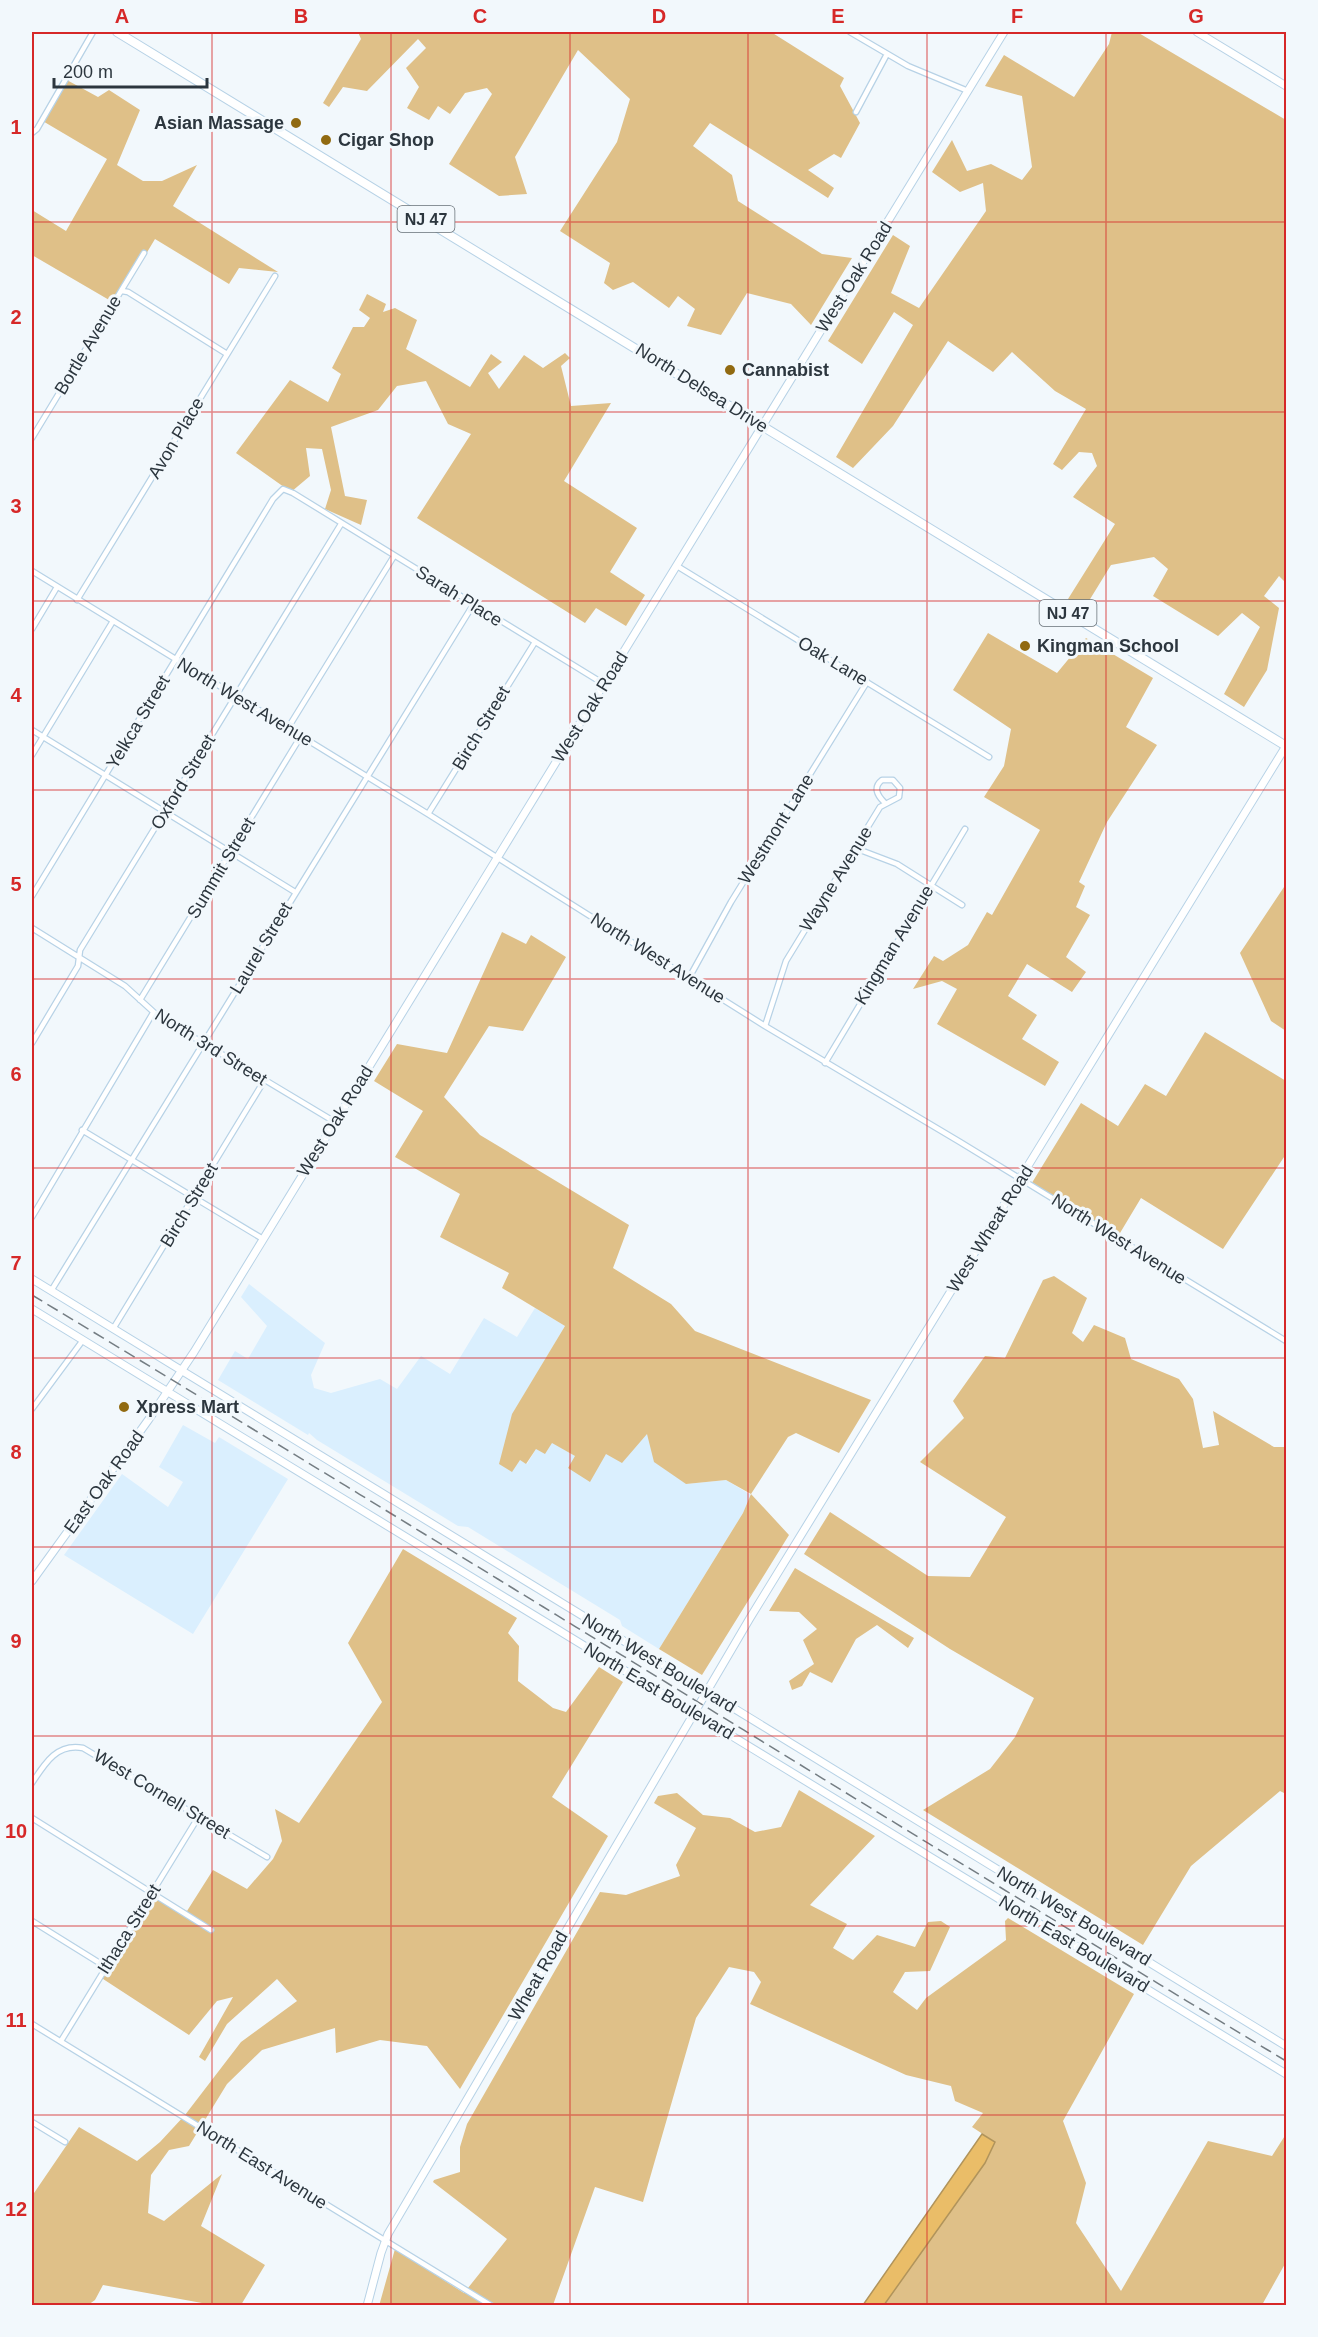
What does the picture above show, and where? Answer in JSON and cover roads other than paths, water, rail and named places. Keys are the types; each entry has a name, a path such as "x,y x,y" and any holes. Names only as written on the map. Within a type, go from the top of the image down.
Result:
{"main road":[{"name":"North Delsea Drive","path":"117,32 1286,746"}],"street":[{"path":"32,133 37,129 93,32"},
{"path":"850,32 887,54 968,91"},
{"name":"West Oak Road","path":"175,1382 763,426 1002,32"},
{"path":"1197,32 1287,86"},
{"path":"856,112 887,54"},
{"name":"Bortle Avenue","path":"32,438 144,253"},
{"name":"Avon Place","path":"77,600 275,276"},
{"path":"122,291 128,292 227,354"},
{"name":"Yelkca Street","path":"32,896 277,494 283,489 289,491 315,507"},
{"name":"Sarah Place","path":"315,507 604,684"},
{"name":"Oxford Street","path":"32,1043 78,966 80,950 341,524"},
{"path":"288,728 394,556"},
{"name":"Oak Lane","path":"677,566 989,758"},
{"name":"North West Avenue","path":"32,572 428,814 825,1063 1287,1341"},
{"path":"32,629 57,587"},
{"name":"Laurel Street","path":"51,1291 472,605"},
{"path":"32,755 113,621"},
{"name":"Birch Street","path":"428,814 535,642"},
{"name":"Westmont Lane","path":"689,978 731,903 867,682"},
{"path":"32,730 296,892"},
{"name":"Summit Street","path":"140,1000 301,736"},
{"name":"West Wheat Road","path":"694,1712 1286,746"},
{"name":"Wayne Avenue","path":"765,1026 786,961 880,807 899,796 900,788 893,780 882,780 878,785 877,791 884,802"},
{"name":"Kingman Avenue","path":"825,1063 965,829"},
{"path":"855,848 889,860 962,904"},
{"name":"North 3rd Street","path":"32,928 125,986 153,1012 335,1122"},
{"path":"32,1217 153,1012"},
{"name":"Birch Street","path":"113,1329 264,1081"},
{"path":"82,1130 263,1239"},
{"name":"North West Boulevard","path":"32,1279 1287,2046"},
{"name":"North East Boulevard","path":"32,1309 1287,2074"},
{"path":"32,1409 83,1340"},
{"name":"East Oak Road","path":"32,1581 175,1382"},
{"name":"Wheat Road","path":"367,2306 385,2241 694,1712"},
{"name":"West Cornell Street","path":"32,1783 59,1750 71,1746 83,1748 267,1857"},
{"name":"Ithaca Street","path":"61,2041 199,1816"},
{"path":"32,1818 211,1930"},
{"path":"32,1921 106,1966"},
{"name":"North East Avenue","path":"32,2024 492,2306"},
{"path":"32,2121 65,2142"}],"railway":[{"path":"32,1295 1286,2061"}],"place":[{"name":"Asian Massage","path":"296,123"},
{"name":"Cigar Shop","path":"326,140"},
{"name":"Cannabist","path":"730,370"},
{"name":"Kingman School","path":"1025,646"},
{"name":"Xpress Mart","path":"124,1407"}]}
